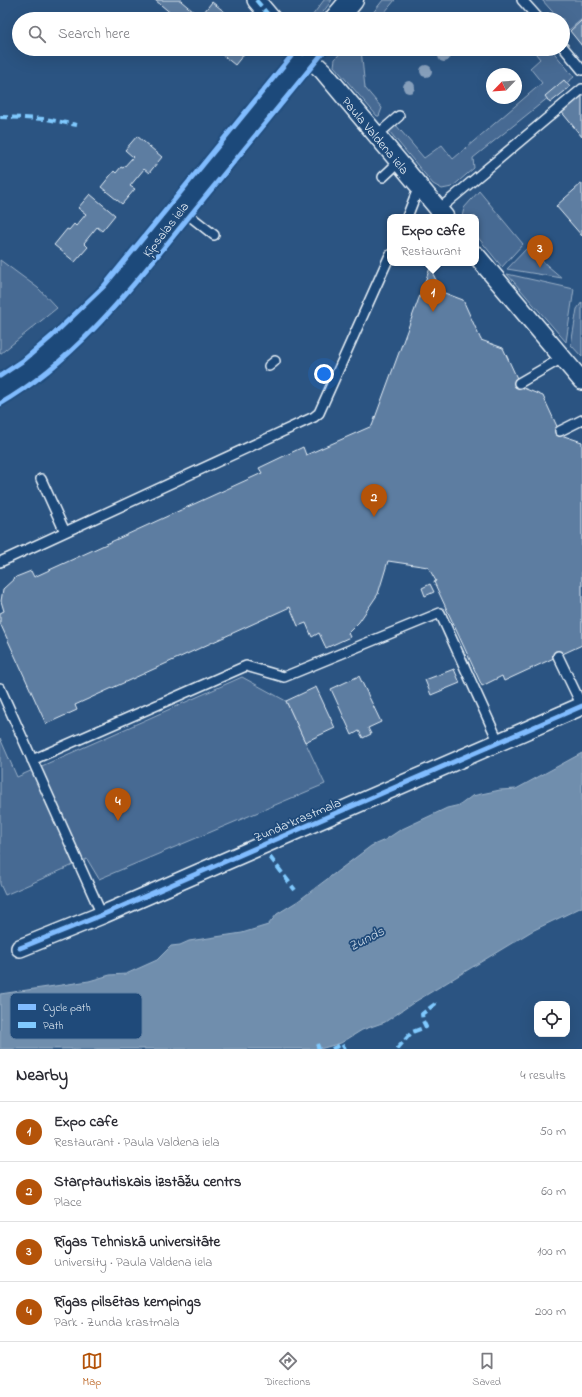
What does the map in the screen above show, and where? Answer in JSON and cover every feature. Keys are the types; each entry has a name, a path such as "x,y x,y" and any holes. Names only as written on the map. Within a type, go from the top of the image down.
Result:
{"street":[{"path":"256,0 266,12"},
{"path":"342,12 352,0"},
{"name":"Ķīpsalas iela","path":"0,390 33,368 96,312 127,277 301,56"},
{"name":"Paula Valdena iela","path":"310,56 442,213"},
{"path":"479,259 582,381"},
{"name":"Zunda krastmala","path":"20,948 102,915 582,706"}],"lane":[{"path":"525,1 534,12"},
{"path":"570,55 582,70"},
{"path":"442,213 582,89"},
{"path":"376,136 399,116"},
{"path":"383,177 399,162"},
{"path":"408,214 419,186"},
{"path":"181,209 214,235"},
{"path":"0,562 314,417 319,413 387,262"},
{"path":"519,383 562,358"},
{"path":"560,431 582,420"},
{"path":"41,479 65,532"},
{"path":"32,760 246,666 284,677 440,613 499,743"},
{"path":"558,656 582,706"},
{"path":"0,688 102,915"}],"shaded area":[{"path":"324,0 332,0 323,12 315,12"},
{"path":"383,0 395,0 385,12 374,12"},
{"path":"542,0 582,0 582,19 570,29 570,12 553,12"},
{"path":"338,56 362,56 365,88 382,108 379,116 377,116 334,66 335,59"},
{"path":"538,56 557,56 574,77 473,158 474,168 452,187 442,189 433,184 389,131 396,125 424,158 442,145 453,159 517,104 522,104 522,100 542,83 530,68 540,59"},
{"path":"479,191 523,244 502,267 479,239 479,214 463,214 464,208"},
{"path":"527,248 562,278 507,269"},
{"path":"0,260 38,288 57,308 0,354"},
{"path":"507,274 574,289 566,342"},
{"path":"582,302 582,357 571,345 577,309"},
{"path":"242,677 286,701 325,784 99,879 87,859 5,895 0,884 0,738 17,777"}],"water":[{"name":"Zunds","path":"582,753 582,907 532,931 413,1003 385,1022 362,1030 341,1043 320,1049 0,1049 0,994 89,981 110,975 126,974 157,960 171,946 180,945 189,941 242,933 268,925 277,914 298,901 371,846 385,840 400,830 447,808 460,805 472,796 500,790 516,789"}],"building":[{"path":"155,0 182,0 181,1 194,12 169,12"},
{"path":"212,2 225,12 204,12"},
{"path":"582,20 582,46 570,31"},
{"path":"224,56 242,56 235,65"},
{"path":"564,80 570,87 550,103 545,96"},
{"path":"582,92 582,137 560,110"},
{"path":"137,136 162,157 149,173 144,169 130,186 135,189 122,204 101,187 114,171 116,173 121,167 123,168 133,157 125,150"},
{"path":"582,183 582,236 556,206"},
{"path":"90,194 115,215 102,231 97,227 84,243 88,247 75,262 54,245 67,229 69,230 74,224 76,226 86,214 78,208"},
{"path":"430,268 442,292 463,300 481,340 503,348 521,387 543,396 561,435 582,442 582,645 504,681 502,676 482,686 434,582 436,581 428,567 388,561 378,594 359,622 348,633 350,637 326,648 319,633 312,637 306,623 298,626 290,607 75,705 77,710 46,724 0,623 0,613 4,611 1,601 3,589 16,577 31,571 34,577 262,473 259,468 303,447 306,455 372,426"},
{"path":"430,584 434,592 425,596 422,588"},
{"path":"454,669 460,683 431,695 425,680"},
{"path":"359,676 381,722 368,728 371,734 363,738 359,731 352,735 331,689"},
{"path":"316,687 335,728 305,742 286,701"}],"marked path":[{"path":"256,0 266,12"},
{"path":"0,117 46,119 77,125"},
{"path":"270,857 295,890"},
{"path":"397,1049 412,1032 426,1027 422,1014 435,1004 433,1002"},
{"path":"317,1044 319,1049"},
{"path":"332,1049 342,1044 345,1049"}],"cycle path":[{"path":"0,376 24,360 52,336 104,286 291,56"},
{"path":"0,404 28,386 54,366 79,344 102,320 146,270 320,56"},
{"path":"20,948 102,915 582,706"}],"place":[{"name":"Rīgas Tehniskā universitāte","path":"540,268"},
{"name":"Expo cafe","path":"433,312"},
{"name":"Starptautiskais izstāžu centrs","path":"374,517"},
{"name":"Rīgas pilsētas kempings","path":"118,821"}]}
